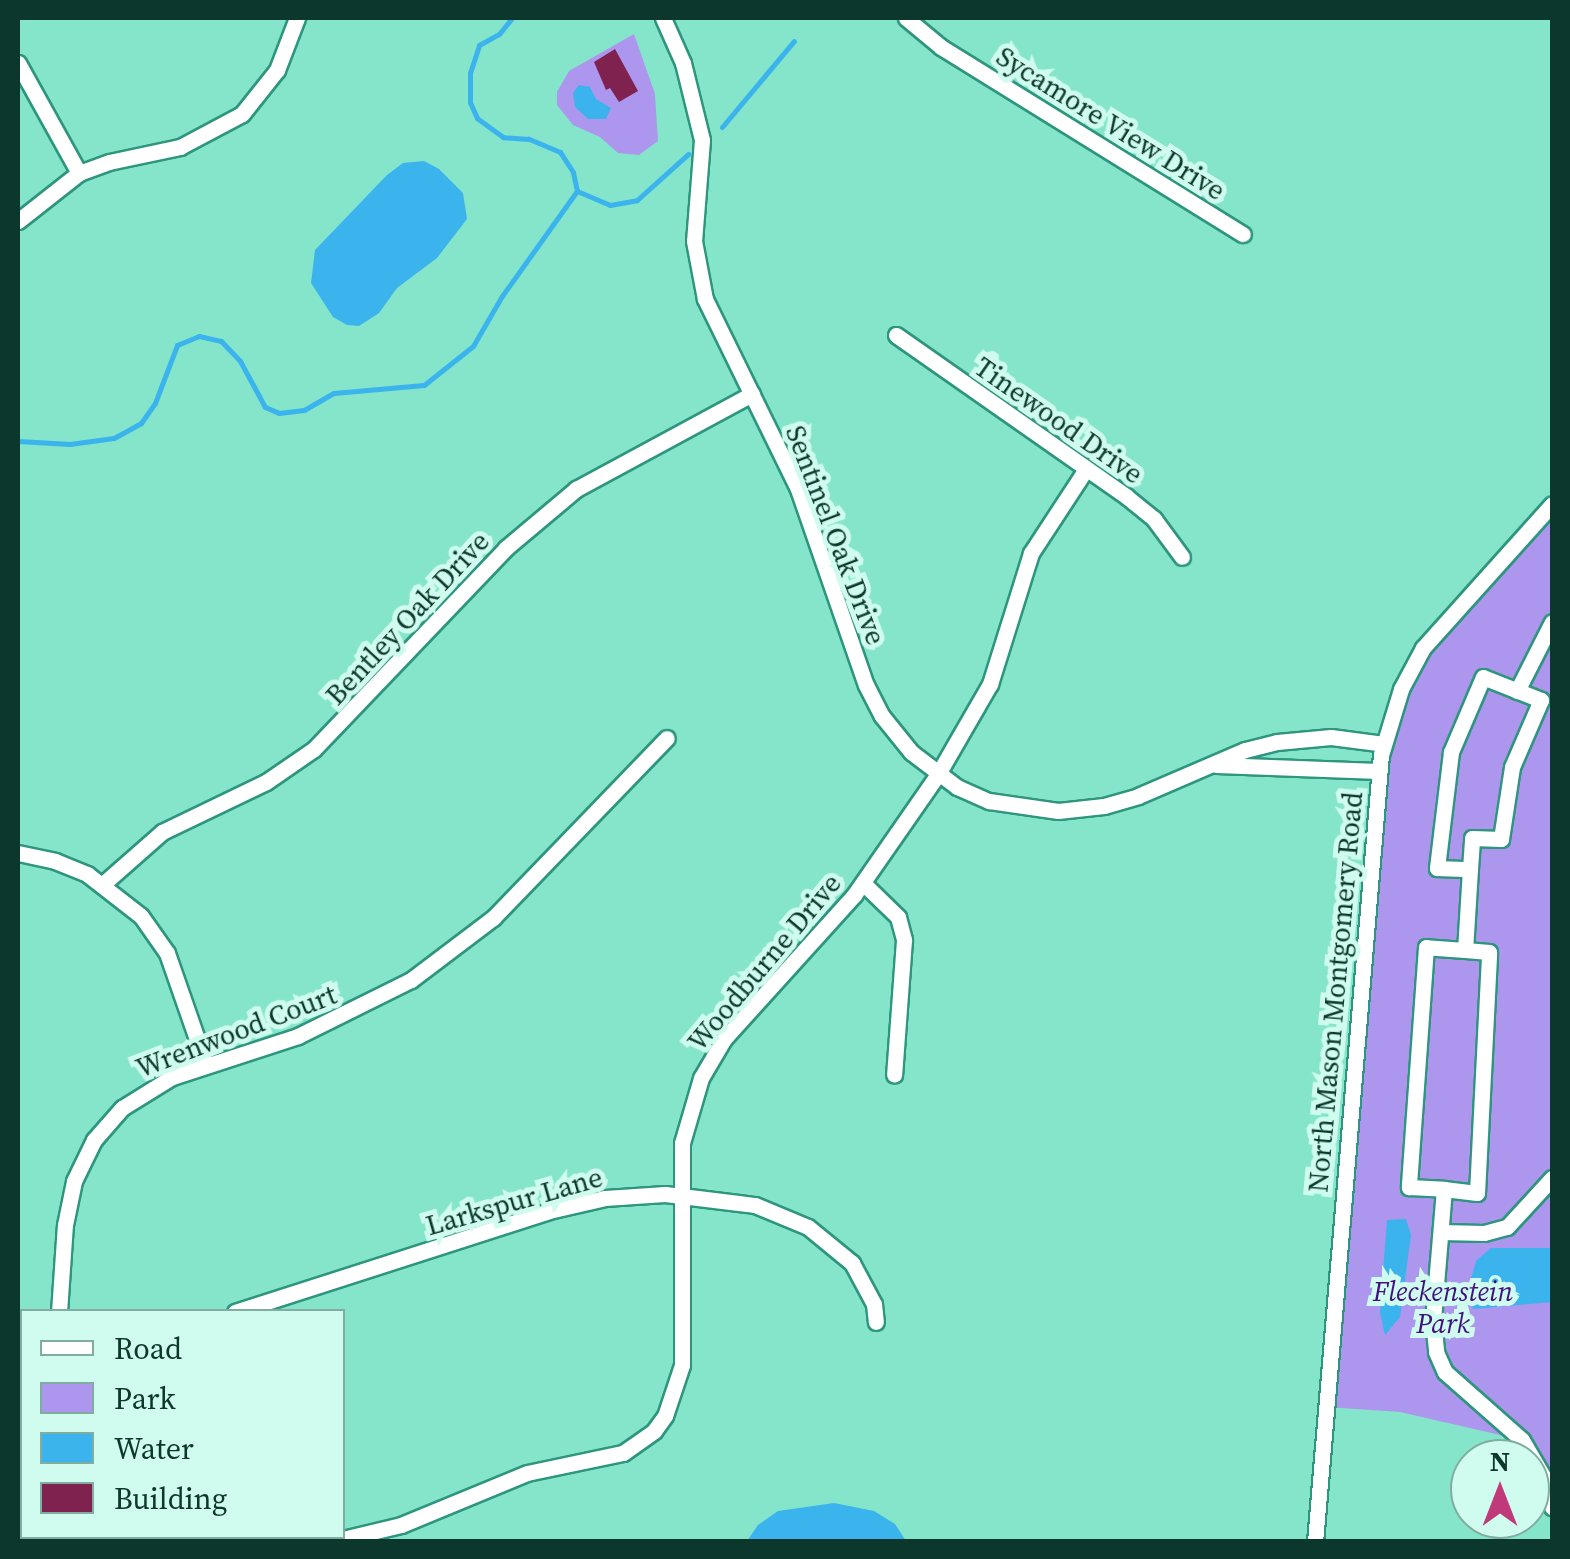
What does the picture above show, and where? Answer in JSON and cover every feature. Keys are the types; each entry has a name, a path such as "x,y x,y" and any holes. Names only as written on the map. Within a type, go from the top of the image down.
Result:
{"street":[{"path":"18,221 79,174 109,162 180,146 232,120 262,92 276,70 297,18"},
{"name":"Sentinel Oak Drive","path":"664,18 687,74 702,140 694,241 699,281 712,318 798,489 866,685 895,735 938,774 990,801 1058,812 1121,801 1278,742 1331,737 1384,744"},
{"name":"Sycamore View Drive","path":"906,18 941,48 1243,234"},
{"path":"18,63 79,174"},
{"name":"Tinewood Drive","path":"896,335 1154,519 1182,557"},
{"name":"Bentley Oak Drive","path":"103,884 162,832 266,782 314,749 506,548 576,489 752,394"},
{"name":"Woodburne Drive","path":"345,1539 402,1526 527,1473 624,1453 654,1432 674,1400 682,1364 679,1195 689,1110 711,1058 862,883 938,774 990,684 1031,554 1086,469"},
{"name":"North Mason Montgomery Road","path":"1315,1542 1384,744 1401,688 1423,648 1552,504"},
{"path":"1517,690 1552,622"},
{"path":"1465,950 1470,870 1472,838 1501,839 1512,766 1541,700 1483,677 1451,752 1437,868 1470,870"},
{"name":"Wrenwood Court","path":"58,1309 68,1204 82,1158 105,1126 137,1096 206,1065 340,1018 448,954 493,918 667,738"},
{"name":"Sentinel Oak Drive","path":"1212,765 1379,771"},
{"path":"18,853 56,861 103,884 140,916 166,953 206,1065"},
{"path":"862,883 898,917 904,940 894,1075"},
{"path":"1426,947 1465,950 1490,952 1477,1193 1409,1188 1426,947"},
{"path":"1442,1232 1484,1233 1507,1227 1552,1178"},
{"path":"1444,1189 1433,1321 1436,1352 1446,1372 1522,1440 1546,1481 1552,1507"},
{"name":"Larkspur Lane","path":"245,1309 549,1211 606,1198 679,1195 755,1205 808,1227 852,1264 874,1304 876,1322"}],"green space":[{"path":"634,34 655,94 658,141 639,155 618,153 600,137 573,125 557,105 557,92 569,71"},
{"name":"Fleckenstein Park","path":"1552,504 1552,1507 1550,1439 1518,1439 1400,1412 1326,1407 1374,812 1406,678"}],"water":[{"path":"579,85 590,87 596,99 611,108 606,119 588,119 575,107 573,93"},
{"path":"424,161 439,169 463,193 467,219 437,258 397,288 379,313 359,326 347,325 333,317 311,283 315,250 387,175 403,163"},
{"path":"1406,1219 1411,1235 1400,1317 1385,1335 1380,1313 1387,1220"},
{"path":"1491,1248 1552,1248 1552,1302 1473,1309 1471,1279 1476,1261"},
{"path":"834,1503 874,1511 895,1524 906,1541 747,1541 758,1525 778,1511"}],"building":[{"path":"615,49 638,91 619,102 610,88 606,90 594,62"}],"waterway":[{"path":"18,441 70,444 114,438 141,423 155,403 177,345 199,336 221,341 240,361 265,407 279,413 304,410 334,393 424,385 473,346 502,296 577,191 573,172 560,152 529,139 503,137 477,118 470,102 470,73 479,45 499,34 512,18"},
{"path":"722,127 794,41"},
{"path":"577,191 610,205 637,200 688,154"}]}
